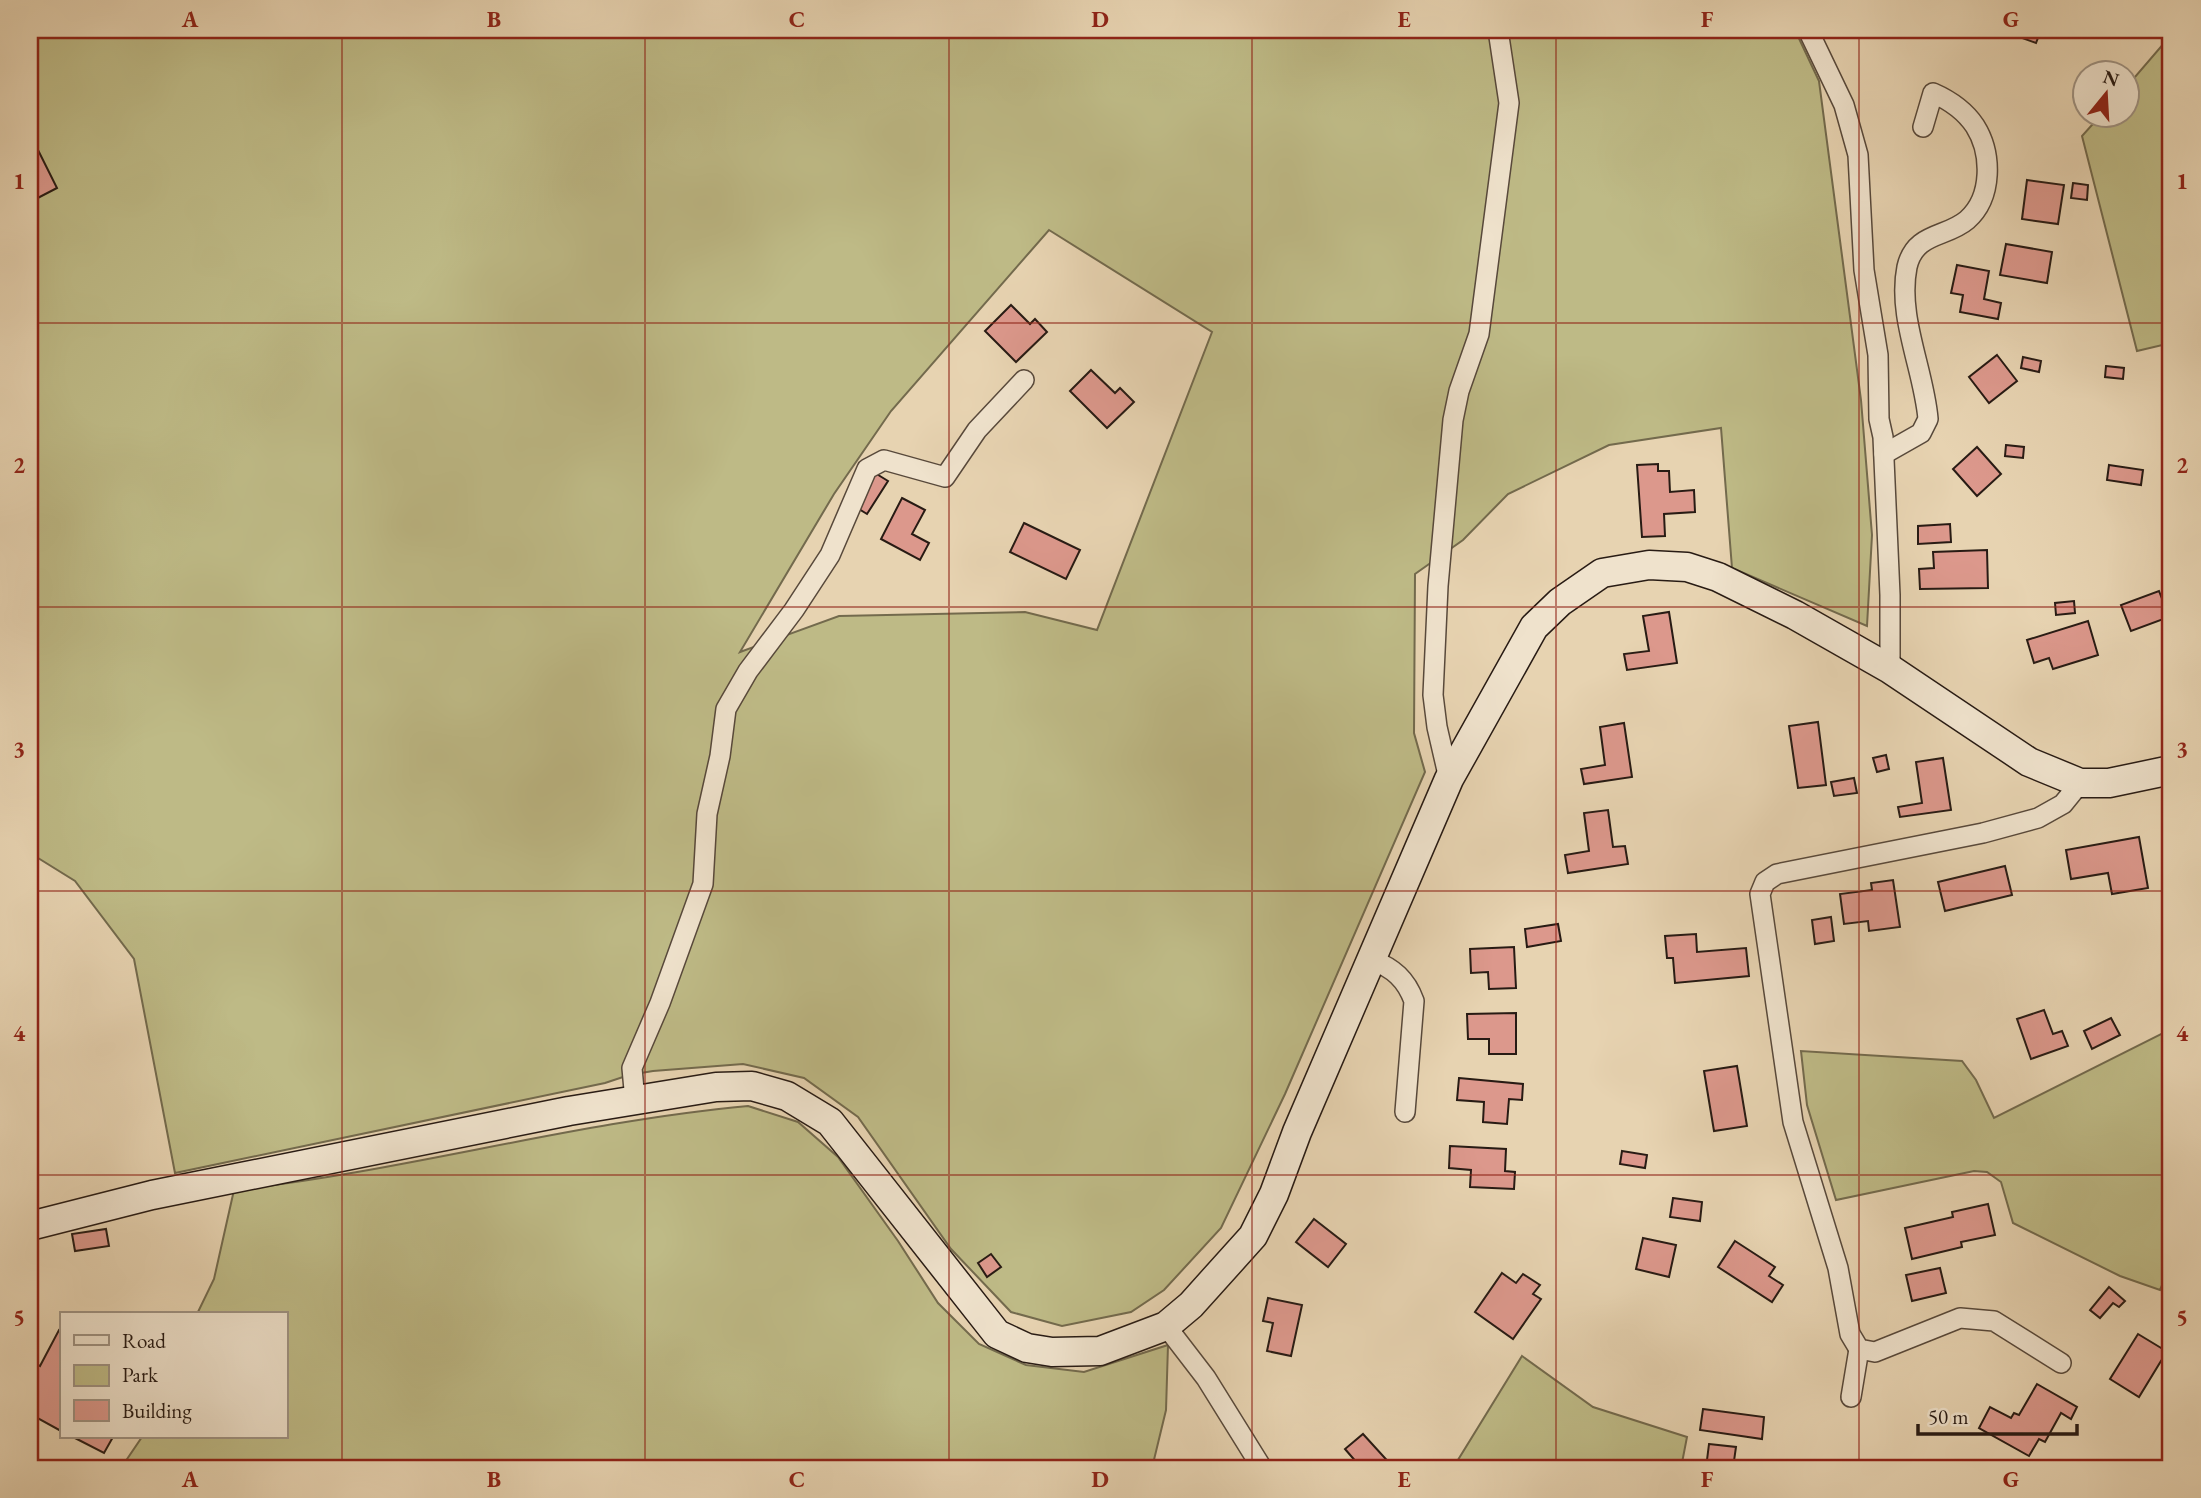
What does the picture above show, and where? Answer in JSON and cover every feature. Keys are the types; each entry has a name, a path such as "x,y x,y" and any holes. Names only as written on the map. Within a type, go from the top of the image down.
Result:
{"street":[{"path":"1449,779 1433,695 1438,586 1453,421 1459,391 1479,334 1509,103 1498,30"},
{"path":"1808,30 1844,106 1858,155 1864,270 1878,355 1879,419 1884,454 1890,595 1890,668"},
{"path":"1884,454 1921,433 1928,419 1907,314 1905,284 1908,264 1915,247 1967,220 1977,208 1986,187 1987,166 1982,143 1975,126 1959,108 1933,93 1923,127"},
{"path":"635,1101 632,1068 660,1003 703,884 707,814 720,756 726,709 748,671 794,610 830,555 867,469 884,460 945,477 977,430 1024,380"},
{"path":"30,1226 152,1195 569,1111 716,1087 752,1086 787,1096 830,1122 997,1334 1027,1348 1052,1352 1100,1351 1167,1326 1191,1305 1253,1236 1275,1194 1297,1132 1449,779 1534,627 1560,603 1602,573 1649,565 1687,567 1718,577 1795,615 1890,668 2029,762 2080,783 2109,783 2171,770"},
{"path":"1852,1397 1859,1349 1850,1334 1838,1268 1793,1122 1760,894 1765,882 1777,874 1983,833 2038,818 2063,804 2080,783"},
{"path":"1372,960 1397,973 1409,988 1414,1000 1405,1112"},
{"path":"1859,1349 1875,1352 1960,1318 1994,1321 2061,1363"},
{"path":"1167,1326 1206,1378 1262,1468"}],"green space":[{"path":"30,30 1795,30 1819,81 1861,400 1872,535 1867,626 1732,568 1721,428 1609,445 1508,494 1463,540 1415,574 1414,733 1425,772 1285,1094 1221,1228 1164,1290 1131,1312 1062,1326 1011,1312 951,1249 858,1117 804,1078 743,1064 629,1075 605,1083 175,1173 134,959 75,881 30,853","holes":["1049,230 1212,332 1097,630 1025,612 839,616 740,652 834,494 891,411"]},
{"path":"2171,35 2171,343 2137,351 2082,136 2087,130 2142,130 2142,69"},
{"path":"2171,1029 2171,1264 2160,1290 2120,1276 2013,1223 2001,1182 1987,1172 1974,1171 1836,1200 1807,1105 1801,1051 1962,1061 1976,1080 1994,1118"},
{"path":"748,1106 798,1122 838,1157 938,1303 979,1344 1026,1365 1084,1372 1168,1345 1166,1410 1152,1468 121,1468 141,1438 287,1438 287,1312 198,1312 214,1279 234,1190 298,1182 683,1113"},
{"path":"1522,1356 1593,1407 1687,1437 1681,1468 1453,1468"}],"building":[{"path":"2000,30 2041,30 2036,43"},
{"path":"38,150 57,188 30,202 30,154"},
{"path":"2027,180 2064,185 2058,224 2022,219"},
{"path":"2073,183 2088,185 2087,200 2071,198"},
{"path":"2006,244 2052,252 2047,283 2000,275"},
{"path":"1957,265 1989,271 1984,299 2001,303 1998,319 1960,312 1963,295 1951,293"},
{"path":"1011,305 1030,324 1035,319 1047,332 1016,362 985,331"},
{"path":"1997,355 2017,381 1989,403 1969,377"},
{"path":"2023,357 2041,361 2039,372 2021,368"},
{"path":"2106,366 2124,368 2123,379 2105,377"},
{"path":"1091,370 1115,393 1120,388 1134,402 1107,428 1070,391"},
{"path":"2006,445 2024,447 2023,458 2005,456"},
{"path":"1977,447 2001,474 1977,496 1953,469"},
{"path":"1658,464 1658,471 1669,471 1670,492 1694,490 1695,512 1664,514 1665,536 1642,537 1637,465"},
{"path":"2109,465 2143,470 2141,485 2107,480"},
{"path":"875,473 888,481 867,514 854,506"},
{"path":"902,498 925,510 912,534 929,543 920,560 881,539"},
{"path":"1024,523 1080,550 1066,579 1010,552"},
{"path":"1950,524 1951,542 1918,544 1918,526"},
{"path":"1987,550 1988,588 1920,589 1919,569 1934,568 1933,552"},
{"path":"2159,591 2169,617 2131,631 2121,605"},
{"path":"2074,601 2075,613 2056,615 2055,603"},
{"path":"1669,612 1677,663 1627,670 1624,654 1649,651 1643,616"},
{"path":"2088,621 2098,655 2053,669 2049,658 2034,663 2027,640"},
{"path":"1818,722 1826,785 1798,788 1789,726"},
{"path":"1624,723 1632,777 1584,784 1581,769 1605,765 1600,727"},
{"path":"1886,755 1889,769 1877,772 1873,758"},
{"path":"1943,758 1951,810 1900,817 1898,807 1922,803 1916,762"},
{"path":"1854,778 1857,793 1834,796 1831,782"},
{"path":"1608,810 1613,847 1625,846 1628,864 1568,873 1565,855 1589,851 1584,813"},
{"path":"2139,837 2148,888 2112,894 2108,873 2071,879 2066,850"},
{"path":"2005,866 2012,895 1945,911 1938,882"},
{"path":"1893,880 1900,927 1869,931 1868,921 1844,924 1840,894 1872,890 1871,883"},
{"path":"1831,917 1834,941 1815,944 1812,920"},
{"path":"1558,924 1561,941 1527,947 1525,929"},
{"path":"1696,934 1697,952 1746,948 1749,976 1675,983 1673,958 1667,958 1665,936"},
{"path":"1514,947 1516,988 1489,989 1488,972 1471,973 1470,949"},
{"path":"2044,1010 2053,1034 2062,1031 2068,1046 2031,1059 2017,1019"},
{"path":"1516,1013 1516,1054 1489,1054 1489,1039 1468,1039 1467,1014"},
{"path":"2111,1018 2120,1035 2092,1049 2084,1031"},
{"path":"1737,1066 1747,1126 1714,1131 1704,1071"},
{"path":"1459,1078 1523,1084 1522,1100 1509,1099 1507,1124 1483,1122 1484,1102 1457,1100"},
{"path":"1450,1146 1506,1149 1505,1171 1515,1172 1514,1189 1470,1187 1471,1170 1449,1168"},
{"path":"1622,1151 1647,1155 1645,1168 1620,1164"},
{"path":"1673,1198 1702,1202 1700,1221 1670,1217"},
{"path":"1988,1204 1995,1235 1961,1242 1962,1247 1912,1259 1905,1228 1953,1217 1952,1212"},
{"path":"1314,1219 1346,1244 1328,1267 1296,1242"},
{"path":"106,1229 109,1246 75,1251 72,1234"},
{"path":"1643,1238 1676,1245 1669,1277 1636,1269"},
{"path":"1735,1241 1775,1267 1769,1276 1783,1285 1772,1302 1718,1267"},
{"path":"991,1254 1001,1267 987,1277 978,1263"},
{"path":"1940,1268 1946,1293 1912,1301 1906,1275"},
{"path":"1502,1273 1516,1283 1523,1274 1540,1285 1533,1294 1541,1299 1513,1339 1475,1312"},
{"path":"2109,1287 2125,1301 2119,1307 2113,1303 2100,1318 2090,1310"},
{"path":"1268,1298 1302,1305 1291,1356 1267,1351 1273,1323 1263,1321"},
{"path":"60,1330 60,1430 30,1414 30,1360 40,1366"},
{"path":"2138,1334 2171,1354 2170,1367 2161,1361 2139,1397 2110,1379"},
{"path":"2037,1384 2077,1407 2071,1419 2061,1413 2045,1442 2039,1439 2029,1456 1979,1428 1990,1407 2011,1418 2014,1413 2019,1415"},
{"path":"1703,1409 1764,1417 1762,1439 1700,1430"},
{"path":"1363,1434 1394,1468 1354,1468 1358,1464 1345,1449"},
{"path":"75,1438 112,1438 104,1453"},
{"path":"1709,1444 1736,1447 1733,1468 1706,1468"}]}
